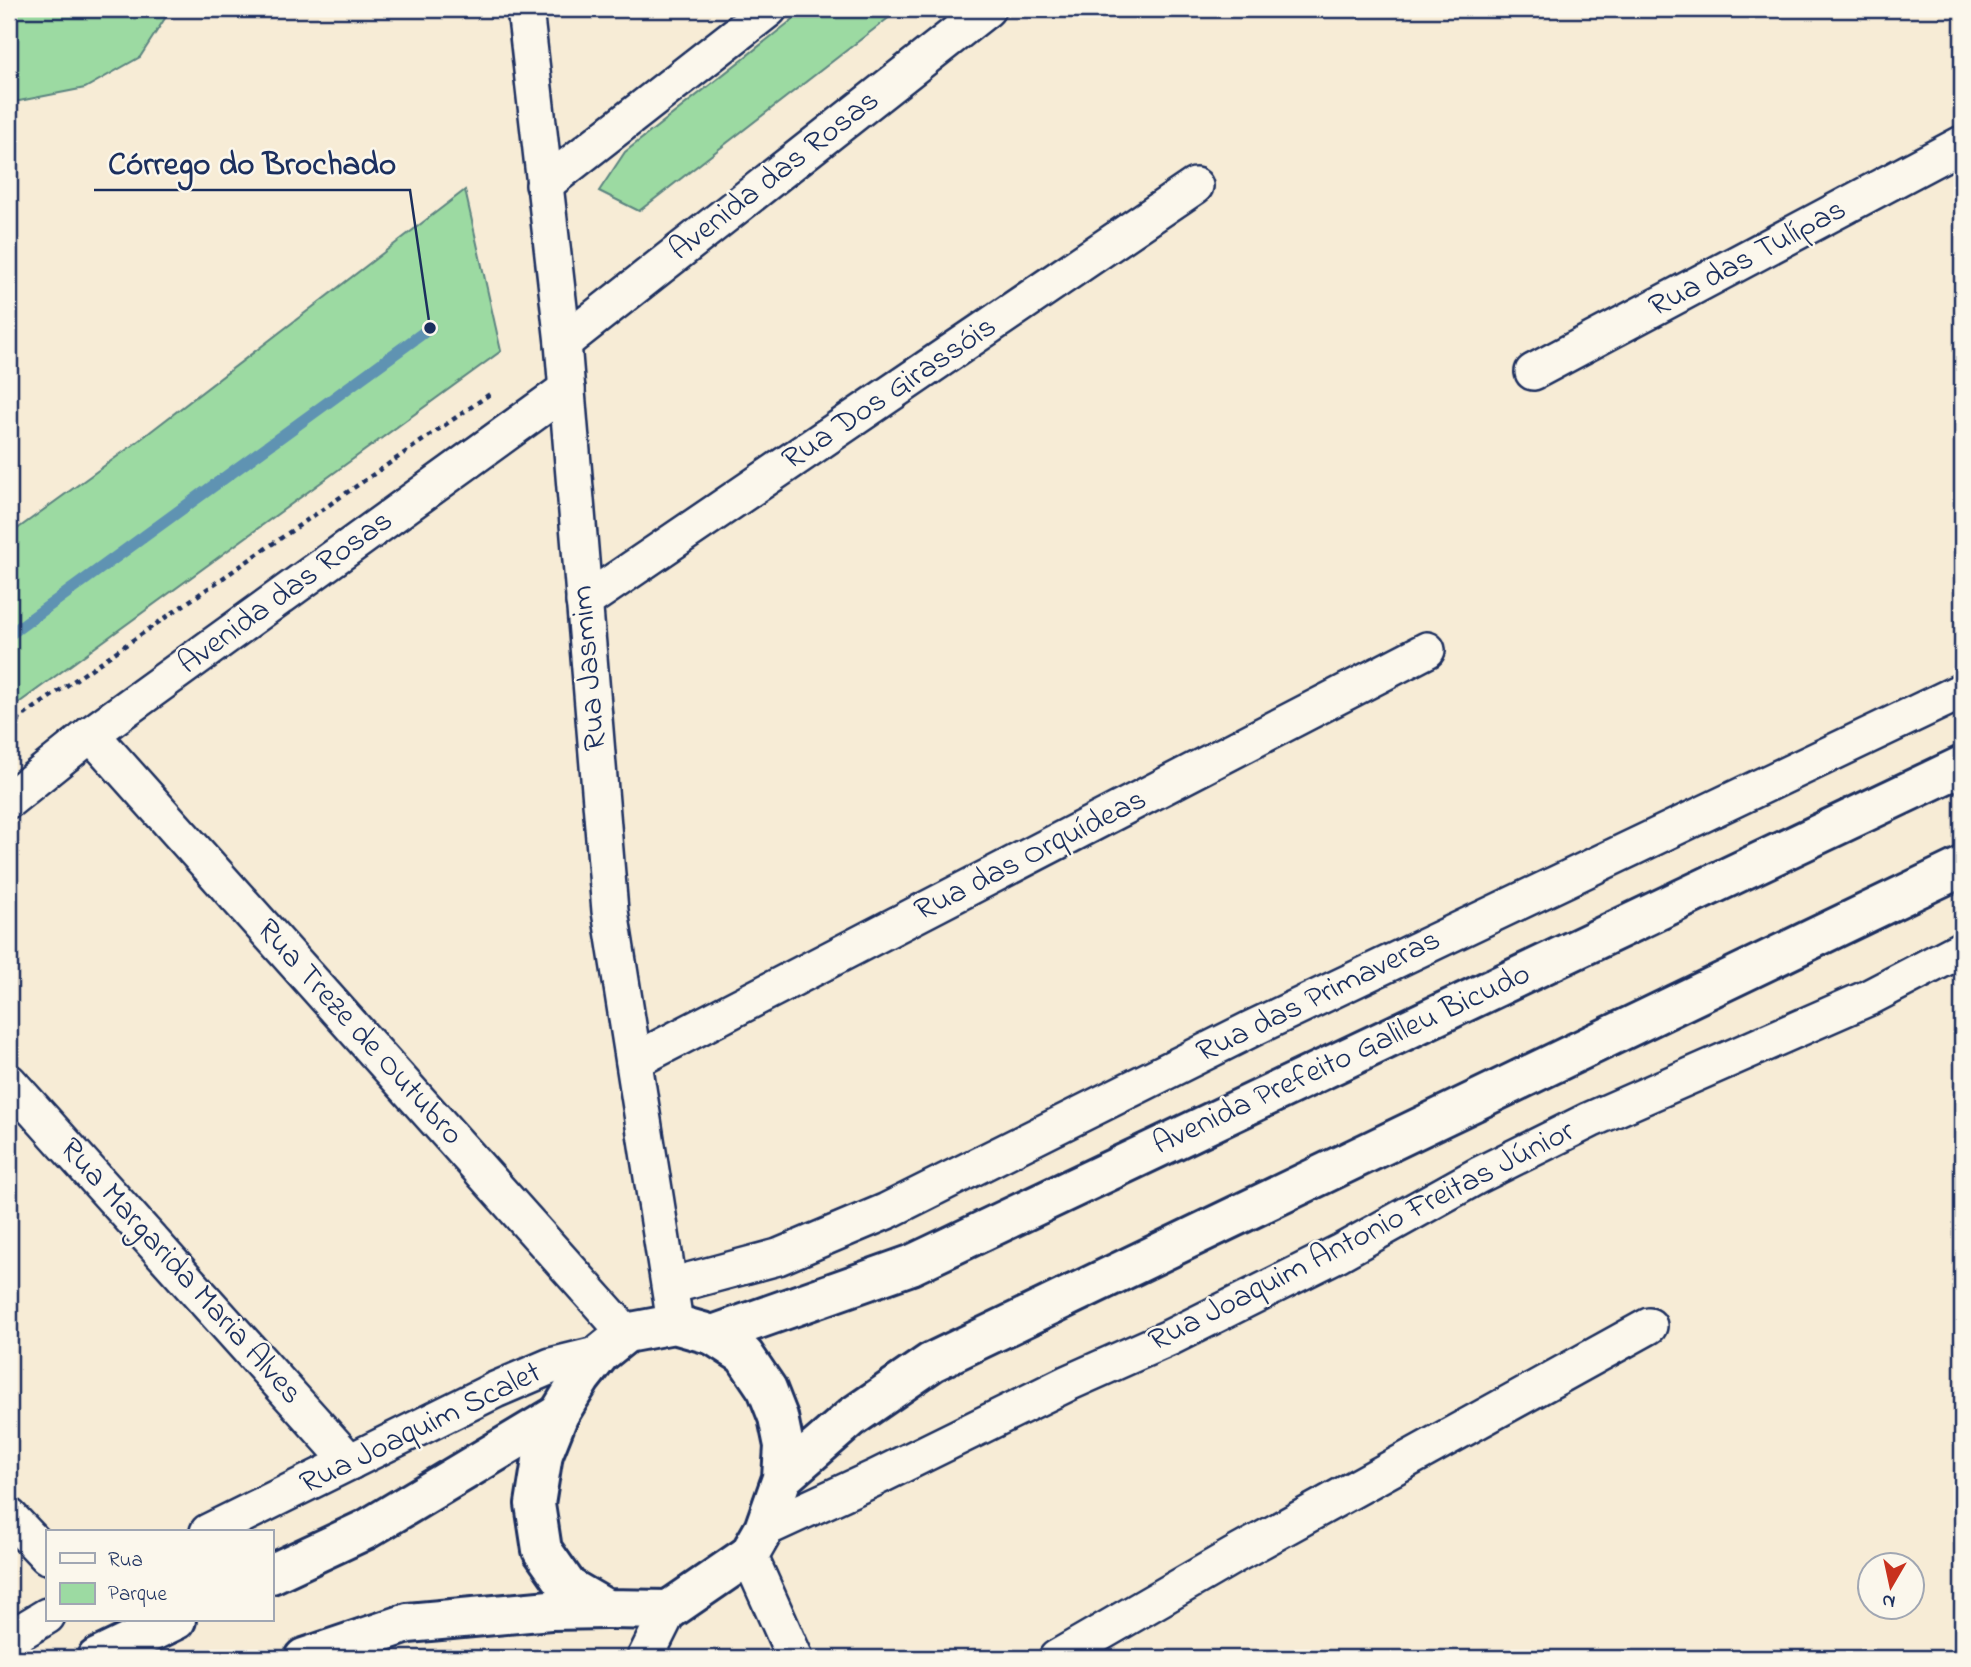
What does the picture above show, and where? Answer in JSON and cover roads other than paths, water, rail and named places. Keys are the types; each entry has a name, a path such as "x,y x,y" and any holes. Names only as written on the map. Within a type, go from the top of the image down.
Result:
{"main road":[{"name":"Avenida Prefeito Galileu Bicudo","path":"713,1335 911,1265 1962,766"},
{"path":"782,1478 852,1417 932,1362 1962,867"},
{"path":"304,1658 408,1623 550,1610 669,1611 757,1542 782,1478 784,1446 778,1417 767,1390 744,1355 713,1335 674,1324 613,1343 559,1414 543,1454 535,1504 542,1550 568,1587 606,1609"},
{"path":"273,1573 367,1529 559,1414"},
{"path":"97,1658 172,1622"}],"street":[{"name":"Rua Jasmim","path":"525,9 563,343 610,911 674,1324"},
{"path":"544,185 769,9"},
{"name":"Avenida das Rosas","path":"563,343 987,9"},
{"name":"Rua das Tulípas","path":"1533,372 1962,144"},
{"name":"Rua Dos Girassóis","path":"584,602 1195,186"},
{"name":"Avenida das Rosas","path":"9,800 91,734 567,389"},
{"name":"Rua das Orquídeas","path":"634,1061 1427,650"},
{"name":"Rua das Primaveras","path":"670,1286 778,1257 887,1210 1251,1029 1962,691"},
{"name":"Rua Treze de Outubro","path":"91,734 613,1343"},
{"name":"Rua Joaquim Antonio Freitas Júnior","path":"757,1542 875,1478 1068,1383 1169,1338 1339,1253 1479,1175 1590,1120 1868,998 1962,949"},
{"name":"Rua Margarida Maria Alves","path":"9,1082 350,1462"},
{"path":"1057,1658 1245,1549 1649,1326"},
{"name":"Rua Joaquim Scalet","path":"212,1530 495,1390 613,1343"},
{"path":"9,1516 46,1555"},
{"path":"757,1542 795,1658"},
{"path":"645,1658 669,1611"},
{"path":"9,1639 46,1617"}],"waterway":[{"path":"9,635 430,328"}],"place":[{"name":"Córrego do Brochado","path":"430,328"}]}
